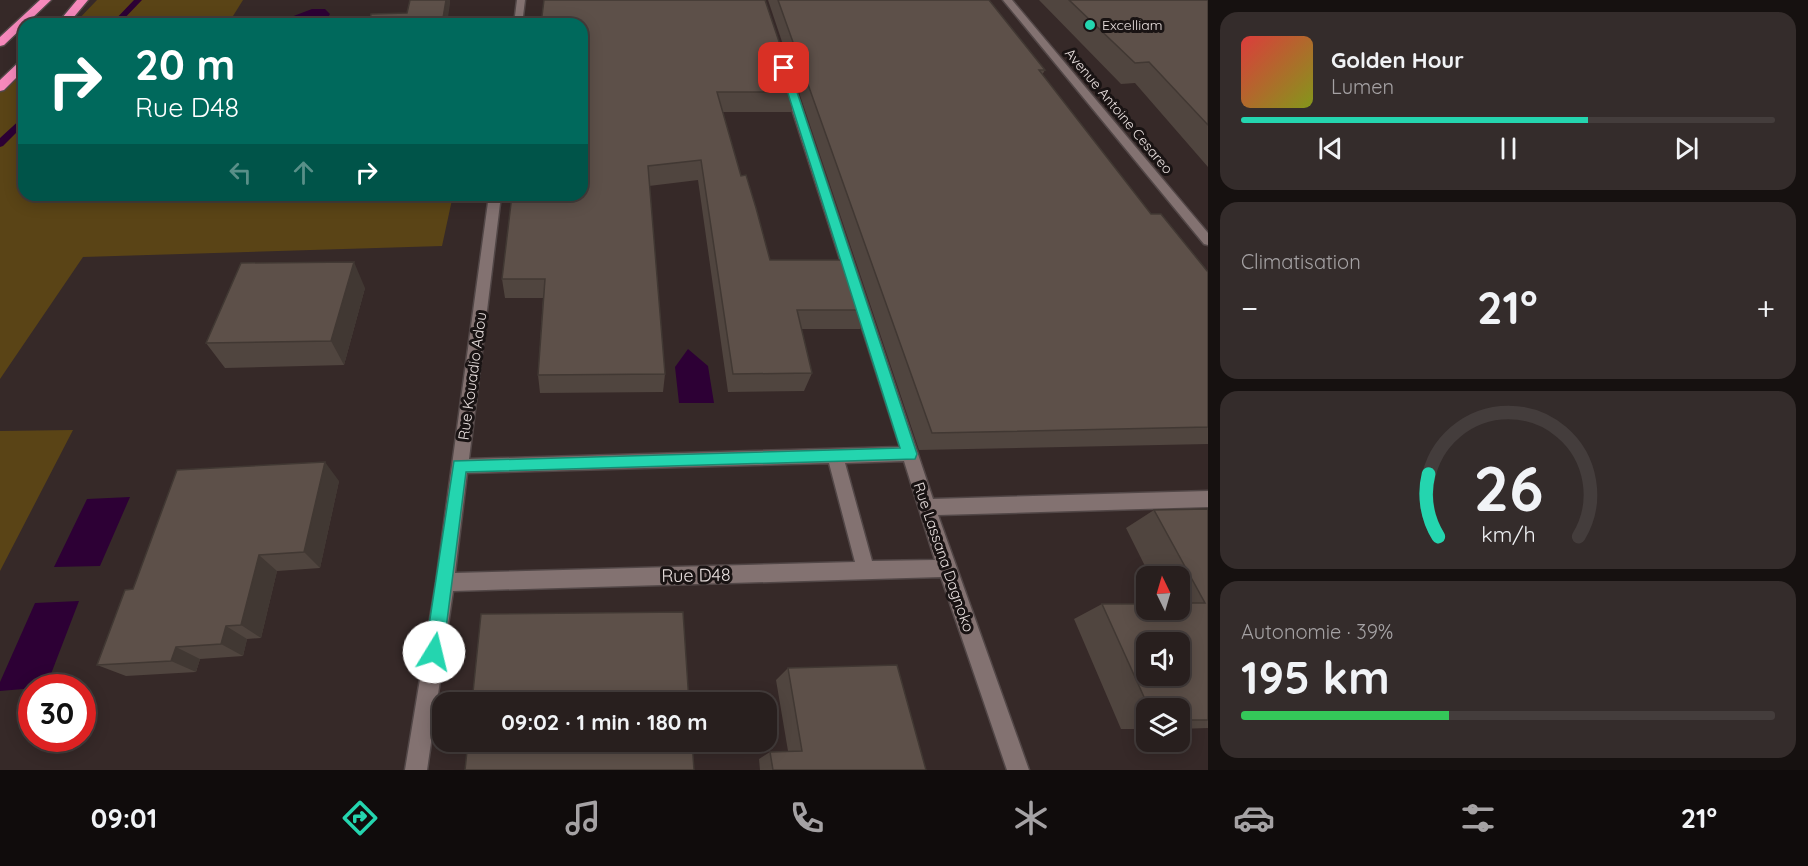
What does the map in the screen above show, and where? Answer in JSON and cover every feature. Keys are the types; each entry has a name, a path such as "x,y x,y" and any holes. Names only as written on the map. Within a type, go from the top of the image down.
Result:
{"highway":[{"path":"27,18 46,0"},
{"path":"67,18 83,0"},
{"path":"0,43 18,26"},
{"path":"0,87 18,69"}],"street":[{"path":"519,18 521,0"},
{"name":"Avenue Antoine Cesareo","path":"1007,0 1208,241"},
{"name":"Rue Lassana Dagnoko","path":"784,68 947,568 1018,770"},
{"name":"Rue Kouadio Adou","path":"416,770 445,582 494,201"},
{"path":"460,466 910,454"},
{"path":"835,457 866,571"},
{"path":"928,507 1208,499"},
{"name":"Rue D48","path":"445,582 947,568"}],"shaded area":[{"path":"97,0 243,0 232,18 80,18"},
{"path":"312,9 325,9 330,14 328,18 291,17"},
{"path":"18,74 18,201 452,201 442,246 83,257 0,379 0,91"},
{"path":"688,349 708,366 714,403 679,403 675,367"},
{"path":"73,430 0,571 0,431"},
{"path":"130,497 100,566 54,567 87,499"},
{"path":"79,601 51,674 18,674 18,689 0,691 0,682 35,603"}],"building":[{"path":"410,0 446,0 443,18 370,18 371,14 407,13"},
{"path":"544,0 765,0 796,92 717,92 741,176 746,175 770,260 852,260 869,310 797,310 812,373 733,374 701,160 648,166 665,374 538,375 545,279 502,279 511,201 588,201 588,18 542,18"},
{"path":"778,0 989,0 1045,70 1039,70 1151,214 1161,214 1208,272 1208,427 932,433"},
{"path":"1069,0 1208,0 1208,125 1149,62 1135,63"},
{"path":"354,262 331,341 206,343 241,263"},
{"path":"325,462 304,552 259,555 241,625 226,626 221,644 176,647 171,661 97,665 125,590 133,589 177,470"},
{"path":"1208,509 1208,720 1190,720 1190,698 1144,698 1139,686 1190,686 1190,632 1136,632 1136,679 1102,604 1136,604 1136,620 1190,620 1190,603 1205,603 1190,576 1190,566 1185,566 1154,510"},
{"path":"683,612 688,692 473,692 481,614"},
{"path":"897,665 926,770 773,770 770,752 802,751 788,668"},
{"path":"467,752 693,752 694,770 465,770"}],"waterway":[{"path":"121,18 138,0"},
{"path":"0,144 18,125"}],"place":[{"name":"Excelliam","path":"1090,25"}],"route":[{"path":"434,652 460,466 910,454 784,68"}]}
